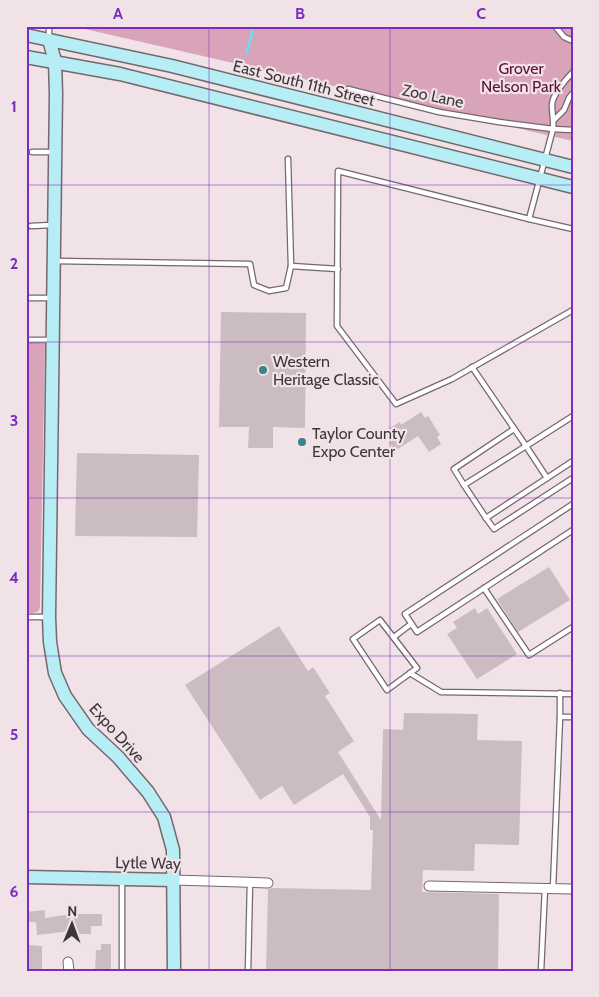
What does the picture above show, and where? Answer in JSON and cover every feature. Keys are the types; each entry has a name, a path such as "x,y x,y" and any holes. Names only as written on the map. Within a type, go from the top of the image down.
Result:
{"main road":[{"name":"East South 11th Street","path":"26,36 172,66 573,167"},
{"name":"Expo Drive","path":"49,40 55,61 50,642 55,673 65,696 88,730 118,757 148,792 164,817 173,850 174,971"},
{"path":"26,57 120,74 573,187"},
{"name":"Lytle Way","path":"26,877 174,880"}],"street":[{"name":"Lytle Way","path":"174,880 268,882"},
{"path":"429,886 573,889"}],"lane":[{"path":"49,40 50,26"},
{"path":"555,26 564,37 573,41"},
{"path":"529,219 553,129 552,103 563,82 573,72"},
{"name":"Zoo Lane","path":"348,89 439,112 553,129 573,130"},
{"path":"554,120 564,110 573,93"},
{"path":"32,152 55,152"},
{"path":"54,261 250,264 254,285 269,291 286,288 291,266 288,158"},
{"path":"573,229 338,171 338,326 396,404 452,379 573,310"},
{"path":"31,226 54,225"},
{"path":"291,266 338,269"},
{"path":"29,298 54,298"},
{"path":"26,340 53,340"},
{"path":"472,368 547,478"},
{"path":"464,485 573,416"},
{"path":"514,429 454,469 494,529 573,478"},
{"path":"486,518 573,461"},
{"path":"573,504 405,614 417,632 573,530"},
{"path":"484,588 529,655 573,627"},
{"path":"26,617 49,617"},
{"path":"380,620 417,668 410,674 387,690 353,639 380,620"},
{"path":"394,637 411,624"},
{"path":"410,674 441,692 573,694"},
{"path":"542,971 549,888 560,693"},
{"path":"560,717 573,717"},
{"path":"122,879 122,971"},
{"path":"248,971 250,882"}],"green space":[{"name":"Grover Nelson Park","path":"72,26 573,26 573,141"},
{"path":"26,343 45,344 40,607 37,612 31,613 26,613"}],"building":[{"name":"Western Heritage Classic","path":"221,312 306,313 305,428 273,427 273,448 248,448 249,427 219,427"},
{"path":"421,412 425,418 428,416 440,435 437,437 441,444 429,452 418,436 395,451 383,432 400,422 401,425"},
{"path":"77,453 199,455 197,537 75,536"},
{"path":"549,567 570,600 518,632 497,599"},
{"path":"475,608 478,614 487,608 517,654 477,679 447,634 457,628 453,622"},
{"path":"279,626 308,671 313,667 330,693 325,696 354,741 338,752 381,820 383,729 403,730 404,713 478,714 477,740 522,741 519,845 475,844 474,871 423,870 422,892 499,894 498,971 266,971 268,889 371,890 373,830 370,830 370,817 343,774 294,805 282,786 260,800 185,685"},
{"path":"45,910 45,918 71,914 102,914 102,926 91,926 91,934 71,934 71,931 37,935 36,922 26,922 26,912"},
{"path":"101,944 111,944 111,971 95,971 96,950 101,950"},
{"path":"27,945 42,946 42,971 26,971"}],"waterway":[{"path":"247,52 254,26"}],"place":[{"name":"Western Heritage Classic","path":"263,370"},
{"name":"Taylor County Expo Center","path":"302,442"}]}
